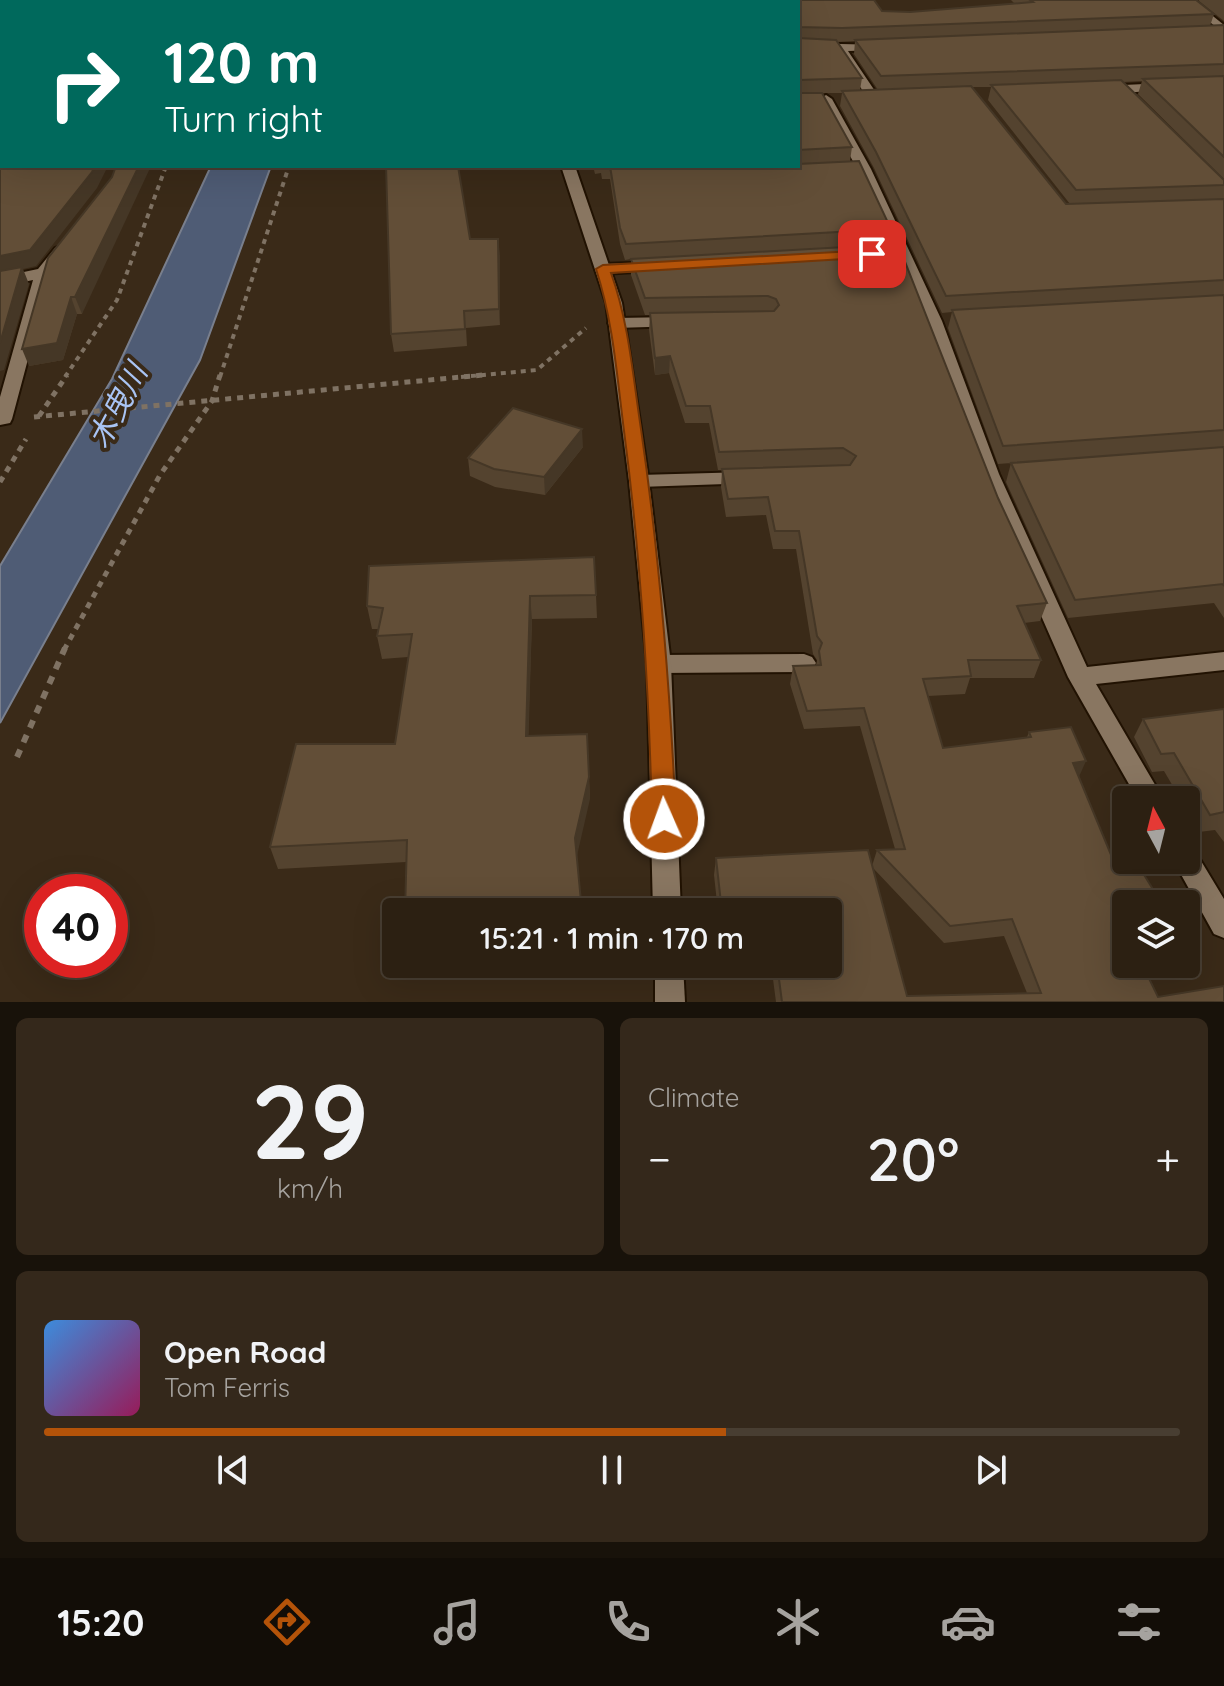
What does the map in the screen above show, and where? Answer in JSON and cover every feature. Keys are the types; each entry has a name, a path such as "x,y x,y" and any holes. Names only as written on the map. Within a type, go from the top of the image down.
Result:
{"street":[{"path":"1186,0 1224,32"},
{"path":"1209,34 1224,32"},
{"path":"800,46 886,46"},
{"path":"840,48 873,97"},
{"path":"1093,90 1128,94 1180,86"},
{"path":"857,97 887,97"},
{"path":"827,99 895,253 942,321 997,473 1080,677 1143,786"},
{"path":"569,168 615,313 639,481 659,664 667,898"},
{"path":"0,419 3,419 43,273 70,238"},
{"path":"603,269 676,266"},
{"path":"0,282 43,273"},
{"path":"615,313 691,322"},
{"path":"639,481 763,477"},
{"path":"1080,677 1224,661"},
{"path":"659,664 804,663"},
{"path":"1195,874 1224,925"},
{"path":"669,978 670,1002"}],"path":[{"path":"0,482 38,417 117,300 165,168"},
{"path":"17,757 75,626 160,475 210,401 288,168"},
{"path":"42,417 537,370 615,313"}],"water":[{"name":"木曳川","path":"210,168 270,168 200,360 0,723 0,566 112,379"}],"building":[{"path":"800,0 874,0 882,11 910,12 1033,2 1030,0 1196,0 1214,14 800,27"},
{"path":"1224,25 1224,64 881,76 855,40"},
{"path":"800,38 836,40 862,78 800,80"},
{"path":"1224,76 1224,157 1143,79"},
{"path":"1121,80 1224,180 1224,185 1076,190 991,85"},
{"path":"971,86 1066,204 1224,199 1224,280 946,296 876,152 842,91"},
{"path":"800,93 822,93 852,147 800,150"},
{"path":"859,161 891,229 626,244 620,228 610,168 800,168 800,164"},
{"path":"0,168 94,168 30,250 0,256"},
{"path":"115,168 138,168 75,297 71,297 57,343 22,349 48,258 112,177"},
{"path":"386,168 458,168 470,239 498,239 499,309 464,311 465,329 391,334"},
{"path":"898,244 998,498 1047,603 1017,606 1041,660 968,660 971,676 923,679 943,748 1031,737 1029,732 1071,727 1086,761 1073,763 1112,857 1112,874 1144,874 1153,890 1112,890 1112,978 1149,978 1158,997 1224,986 1224,1002 782,1002 779,978 842,978 842,898 720,898 716,858 868,850 907,996 1041,993 1012,919 950,926 877,850 905,849 864,708 807,711 793,666 821,665 819,651 822,643 817,636 799,531 775,531 768,497 728,499 722,469 850,465 856,456 843,448 719,452 710,406 686,406 670,356 655,358 650,313 774,311 779,305 776,299 768,296 645,298 631,259"},
{"path":"22,267 0,343 0,271"},
{"path":"1224,295 1224,430 1003,446 952,310"},
{"path":"513,408 582,429 544,477 494,469 468,458"},
{"path":"1224,447 1224,586 1075,600 1011,463"},
{"path":"594,557 596,595 530,596 526,736 587,734 589,777 575,838 581,898 405,898 407,840 270,847 296,744 395,744 412,634 377,636 383,608 367,606 369,566"},
{"path":"1224,709 1224,812 1210,815 1200,798 1200,786 1193,786 1174,753 1161,754 1143,719"}],"route":[{"path":"664,819 659,664 639,481 614,303 603,269 872,254"}]}
